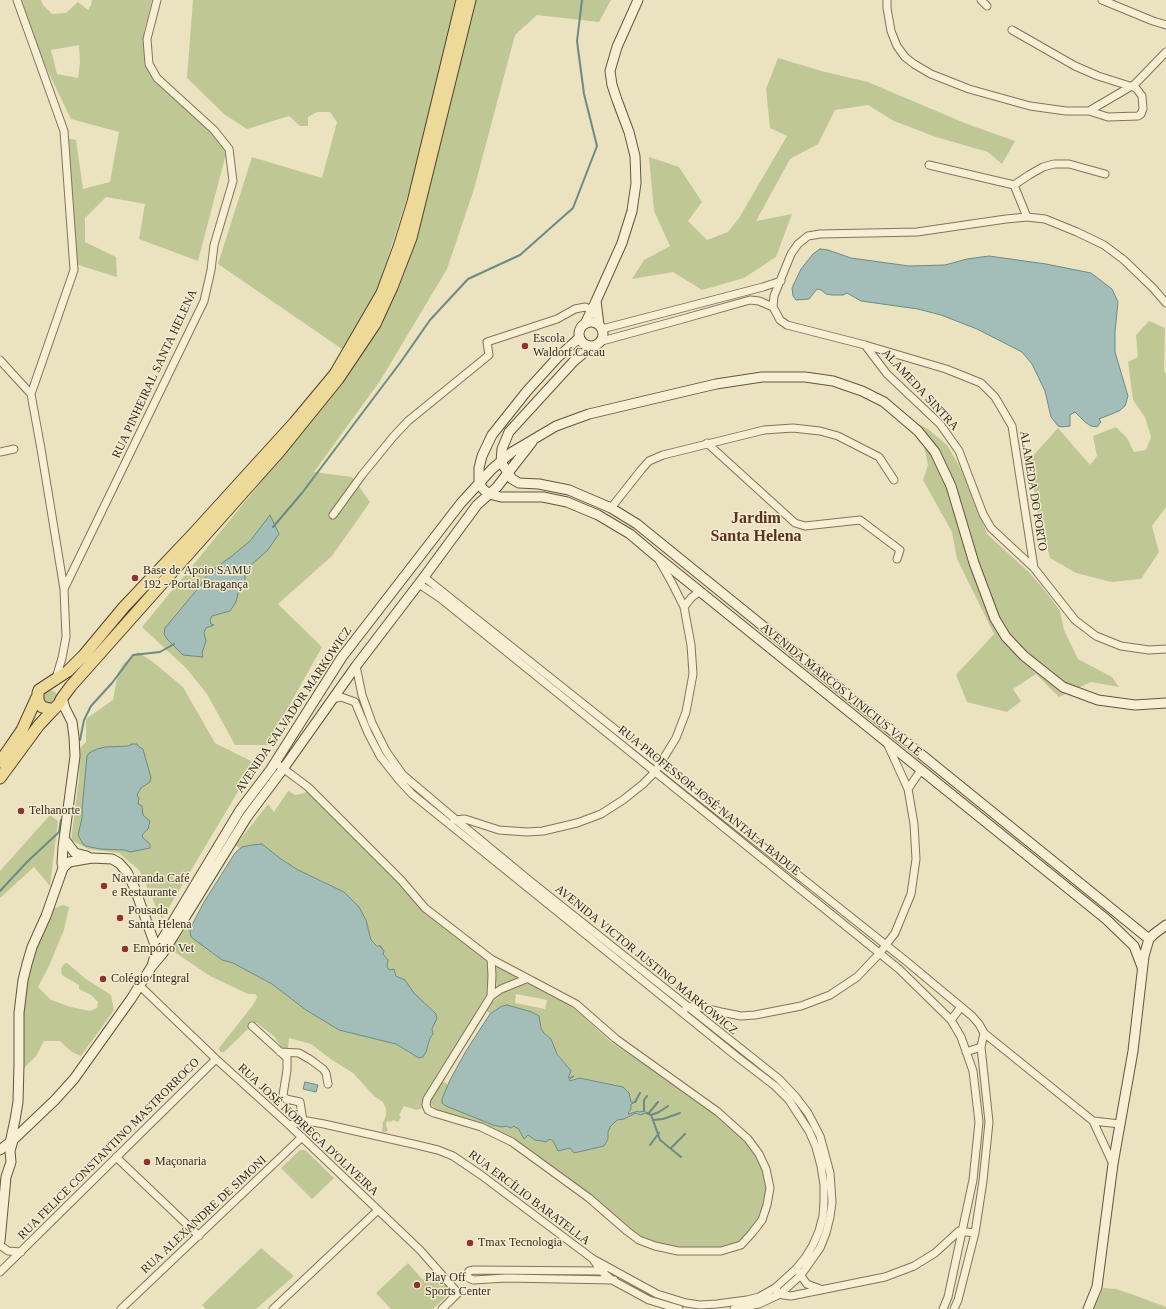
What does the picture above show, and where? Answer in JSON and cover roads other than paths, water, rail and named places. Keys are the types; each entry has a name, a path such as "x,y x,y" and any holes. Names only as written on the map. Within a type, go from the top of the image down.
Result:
{"main road":[{"path":"0,762 22,730 39,690 68,671 84,655 124,607 295,422 335,374 382,293 399,247 413,202 462,0"},
{"path":"0,778 39,725 59,704 62,698 81,675 279,452 338,379 375,324 392,287 411,238 470,0"},
{"path":"45,685 53,685 57,687 60,690 62,698"},
{"path":"37,696 39,704 42,707 50,709 54,708"}],"street":[{"path":"17,0 64,131 74,270 31,394 64,589 66,637 56,678"},
{"name":"RUA PINHEIRAL SANTA HELENA","path":"64,589 204,301 211,270 214,245 233,180 229,150 214,130 157,78 149,64 147,39 157,0"},
{"path":"489,494 483,489 479,482 479,468 482,456 492,435 527,391 579,338 580,330 585,324 592,310 622,242 632,211 636,183 634,156 629,132 612,85 610,71 616,47 638,0"},
{"path":"887,0 891,31 897,46 905,57 931,74 969,89 1030,106 1066,111 1089,111 1108,117 1140,115 1143,109 1142,96 1138,90 1132,86 1098,76 1075,66 1012,30"},
{"path":"981,0 987,6"},
{"path":"1102,0 1166,25"},
{"path":"1089,111 1135,84 1166,52"},
{"path":"1014,186 1038,169 1054,164 1069,164 1105,174"},
{"path":"929,165 1014,186"},
{"path":"1014,186 1027,217"},
{"path":"507,473 501,462 502,449 509,432 574,361 591,347 602,341 750,300 759,301 773,307 774,296 791,254 798,244 808,236 820,234 917,232 1006,219 1027,217 1045,219 1104,245 1124,260 1166,303"},
{"path":"585,324 592,322 600,324 677,310 780,281"},
{"path":"596,301 603,337 602,341"},
{"path":"333,515 362,475 408,421 489,356 487,342 557,319 575,309 586,307 592,310 600,324"},
{"name":"ALAMEDA DO PORTO","path":"773,307 780,320 787,325 865,345 953,372 981,384 995,397 1012,426 1034,568 1075,620 1096,636 1121,646 1149,650 1166,649"},
{"path":"677,310 680,316 679,320"},
{"path":"579,338 584,344 591,347"},
{"name":"ALAMEDA SINTRA","path":"865,345 887,374 940,424 959,451 983,514 991,528 1034,568"},
{"path":"0,360 31,394"},
{"name":"AVENIDA SALVADOR MARKOWICZ","path":"0,1150 11,1142 74,1080 140,986 240,810 275,762 342,657 461,503 479,482 512,452 556,426 589,414 716,384 762,377 805,377 833,382 862,391 884,402 918,431 935,452 951,486 974,563 995,619 1006,637 1019,652 1062,687 1098,700 1135,705 1166,703"},
{"path":"611,508 649,461 663,455 707,443 764,430 793,428 820,431 838,436 879,457 894,480"},
{"name":"AVENIDA SALVADOR MARKOWICZ","path":"160,951 247,817 356,666 470,514 497,487 535,438"},
{"path":"707,443 795,523 805,526 860,520 900,550 896,559"},
{"path":"0,452 14,449"},
{"name":"AVENIDA MARCOS VINICIUS VALLE","path":"507,473 512,479 519,483 539,484 569,490 611,508 637,524 1149,939"},
{"name":"AVENIDA MARCOS VINICIUS VALLE","path":"489,494 501,497 543,497 567,502 598,515 630,534 1106,919 1134,946 1142,967"},
{"path":"470,514 482,506 501,497"},
{"path":"630,534 637,524"},
{"path":"432,542 442,542 443,551"},
{"path":"452,822 465,820 499,830 526,832 543,831 577,823 601,814 623,800 643,784 654,772 676,738 686,712 692,674 691,645 684,607 656,556"},
{"name":"RUA PROFESSOR JOSÉ NANTALA BADUE","path":"422,580 659,765 962,1007 979,1024 984,1033 1092,1121"},
{"name":"RUA PROFESSOR JOSÉ NANTALA BADUE","path":"422,580 446,603 899,970 951,1020 961,1037 973,1071 979,1122 973,1180 948,1297 943,1309"},
{"path":"684,607 691,598 700,591"},
{"name":"AVENIDA VICTOR JUSTINO MARKOWICZ","path":"356,666 362,696 372,723 386,751 403,774 452,822"},
{"path":"332,699 341,697 355,702 362,696"},
{"path":"62,698 70,717 74,737 75,756 64,840 63,868"},
{"name":"AVENIDA VICTOR JUSTINO MARKOWICZ","path":"355,702 368,733 380,756 412,794 452,822 598,943 787,1087 808,1113 820,1136 830,1173 832,1202 826,1233 820,1248 801,1276 780,1294 760,1304 734,1309"},
{"path":"54,708 59,709 70,717"},
{"path":"685,1009 702,1007 741,1016 755,1015 801,1006 830,995 857,977 886,946 895,933 911,894 916,859 914,824 908,788 886,741"},
{"path":"275,762 308,788 401,880 425,908 490,959 576,1004 616,1039 718,1112 748,1139 759,1154 766,1169 770,1188 768,1205 762,1220 741,1245 721,1251 678,1250 655,1246 639,1240 589,1198 512,1142 481,1127 428,1110 426,1105 427,1099 491,996 501,989 526,979"},
{"path":"908,788 921,770"},
{"path":"64,840 75,853 92,858"},
{"path":"0,1241 2,1191 6,1181 6,1173 11,1162 10,1147 15,1120 20,1066 19,1013 23,980 32,947 46,916 65,865 69,862 92,858 112,859 119,863 127,872 135,889 160,951"},
{"path":"1088,1309 1098,1287 1113,1164 1133,1051 1142,967 1149,939 1166,925"},
{"path":"490,959 492,975 491,996"},
{"name":"RUA JOSÉ NÓBREGA D'OLIVEIRA","path":"140,986 216,1059 302,1137 420,1250 458,1293 442,1309"},
{"path":"951,1020 962,1007"},
{"name":"AVENIDA VICTOR JUSTINO MARKOWICZ","path":"593,1260 657,1294 686,1302 700,1305 747,1300 762,1295 775,1288 796,1269 813,1245 819,1231 823,1216 824,1185 816,1147 809,1131 789,1100 775,1086 685,1009"},
{"path":"252,1026 287,1058 288,1061 285,1081 282,1091 283,1097 300,1102 303,1121"},
{"path":"954,1309 958,1300 974,1234 983,1181 989,1122 981,1047 984,1033"},
{"path":"966,1052 981,1047"},
{"path":"280,1052 299,1053 315,1063 326,1074 328,1084"},
{"name":"RUA FELICE CONSTANTINO MASTRORROCO","path":"0,1272 216,1059"},
{"path":"15,1120 19,1126 27,1126"},
{"name":"RUA ERCÍLIO BARATELLA","path":"289,1125 303,1121 324,1124 438,1150 453,1156 481,1175 593,1260"},
{"path":"1092,1121 1120,1124"},
{"path":"1092,1121 1113,1164"},
{"name":"RUA ALEXANDRE DE SIMONI","path":"121,1309 302,1137"},
{"path":"0,1150 5,1150 10,1155"},
{"path":"116,1157 199,1236"},
{"path":"6,1181 0,1171 10,1166"},
{"path":"273,1309 378,1210"},
{"path":"775,1288 780,1294 791,1296 885,1277 914,1266 935,1253 955,1233 959,1231 974,1234"},
{"path":"0,1246 8,1251 21,1252"},
{"path":"593,1260 601,1271 612,1280 649,1300 679,1309"},
{"path":"796,1269 810,1286 820,1289 829,1289"},
{"path":"612,1270 474,1270 469,1271 467,1275 468,1278 473,1280 506,1278 612,1280 627,1278"}],"water":[{"path":"820,249 828,250 851,258 909,266 945,265 967,259 989,256 1046,264 1091,273 1112,289 1118,302 1115,352 1128,396 1125,406 1119,411 1099,419 1101,422 1097,427 1091,426 1085,422 1075,412 1070,415 1070,426 1058,426 1051,417 1045,391 1032,364 1022,352 977,329 941,315 918,309 861,301 847,293 843,295 832,295 826,294 817,289 809,299 796,300 793,296 792,288 801,269 813,254"},
{"path":"270,515 279,534 267,551 253,563 245,575 245,587 238,593 236,602 230,611 212,616 210,620 211,624 214,625 206,628 204,633 206,641 202,653 203,657 183,655 167,639 164,634 165,628 200,586 208,573 250,541"},
{"path":"137,744 143,749 151,778 150,782 141,788 137,795 139,798 138,804 142,806 143,815 150,821 148,829 142,835 143,838 150,844 150,848 130,852 125,850 100,849 86,846 83,844 78,835 82,818 87,756 89,753 97,749 105,747 128,746"},
{"path":"262,844 298,870 344,892 359,907 366,920 371,940 377,946 381,946 384,951 383,954 388,960 387,966 389,970 394,969 396,976 405,980 414,993 436,1014 437,1018 432,1029 433,1034 423,1057 419,1058 396,1044 339,1030 306,1010 272,984 233,963 222,960 191,937 190,931 204,902 235,853 242,847"},
{"path":"507,1005 532,1012 539,1016 543,1032 551,1039 557,1054 571,1071 568,1078 574,1076 569,1080 570,1081 580,1078 623,1087 629,1093 631,1102 636,1102 631,1104 631,1109 628,1113 644,1111 647,1113 640,1115 636,1113 624,1119 617,1120 610,1127 608,1139 604,1146 574,1153 570,1148 558,1151 553,1141 550,1139 546,1142 535,1140 528,1135 524,1139 518,1128 514,1126 511,1128 493,1125 442,1103 442,1099 450,1080 466,1051 490,1014 502,1006"},
{"path":"305,1082 318,1085 316,1092 303,1089"}],"waterway":[{"path":"273,527 302,493 400,363 430,320 468,279 520,255 573,208 597,146 584,94 577,41 582,0"},
{"path":"80,740 84,720 91,706 112,683 133,655 160,652 174,644"},
{"path":"0,891 27,862 59,832 61,820"},
{"path":"635,1102 640,1093"},
{"path":"644,1111 644,1100 647,1096"},
{"path":"648,1114 658,1102"},
{"path":"651,1115 668,1106"},
{"path":"647,1113 651,1115 660,1140 681,1157"},
{"path":"653,1120 663,1119 680,1113"},
{"path":"650,1145 659,1133"},
{"path":"671,1148 685,1134"}],"place":[{"name":"Escola Waldorf Cacau","path":"525,346"},
{"name":"Base de Apoio SAMU 192 - Portal Bragança","path":"135,578"},
{"name":"Telhanorte","path":"21,811"},
{"name":"Navaranda Café e Restaurante","path":"104,886"},
{"name":"Pousada Santa Helena","path":"120,918"},
{"name":"Empório Vet","path":"125,949"},
{"name":"Colégio Integral","path":"103,979"},
{"name":"Maçonaria","path":"147,1162"},
{"name":"Tmax Tecnologia","path":"470,1243"},
{"name":"Play Off Sports Center","path":"417,1285"}],"district":[{"name":"Jardim Santa Helena","path":"756,528"}]}
